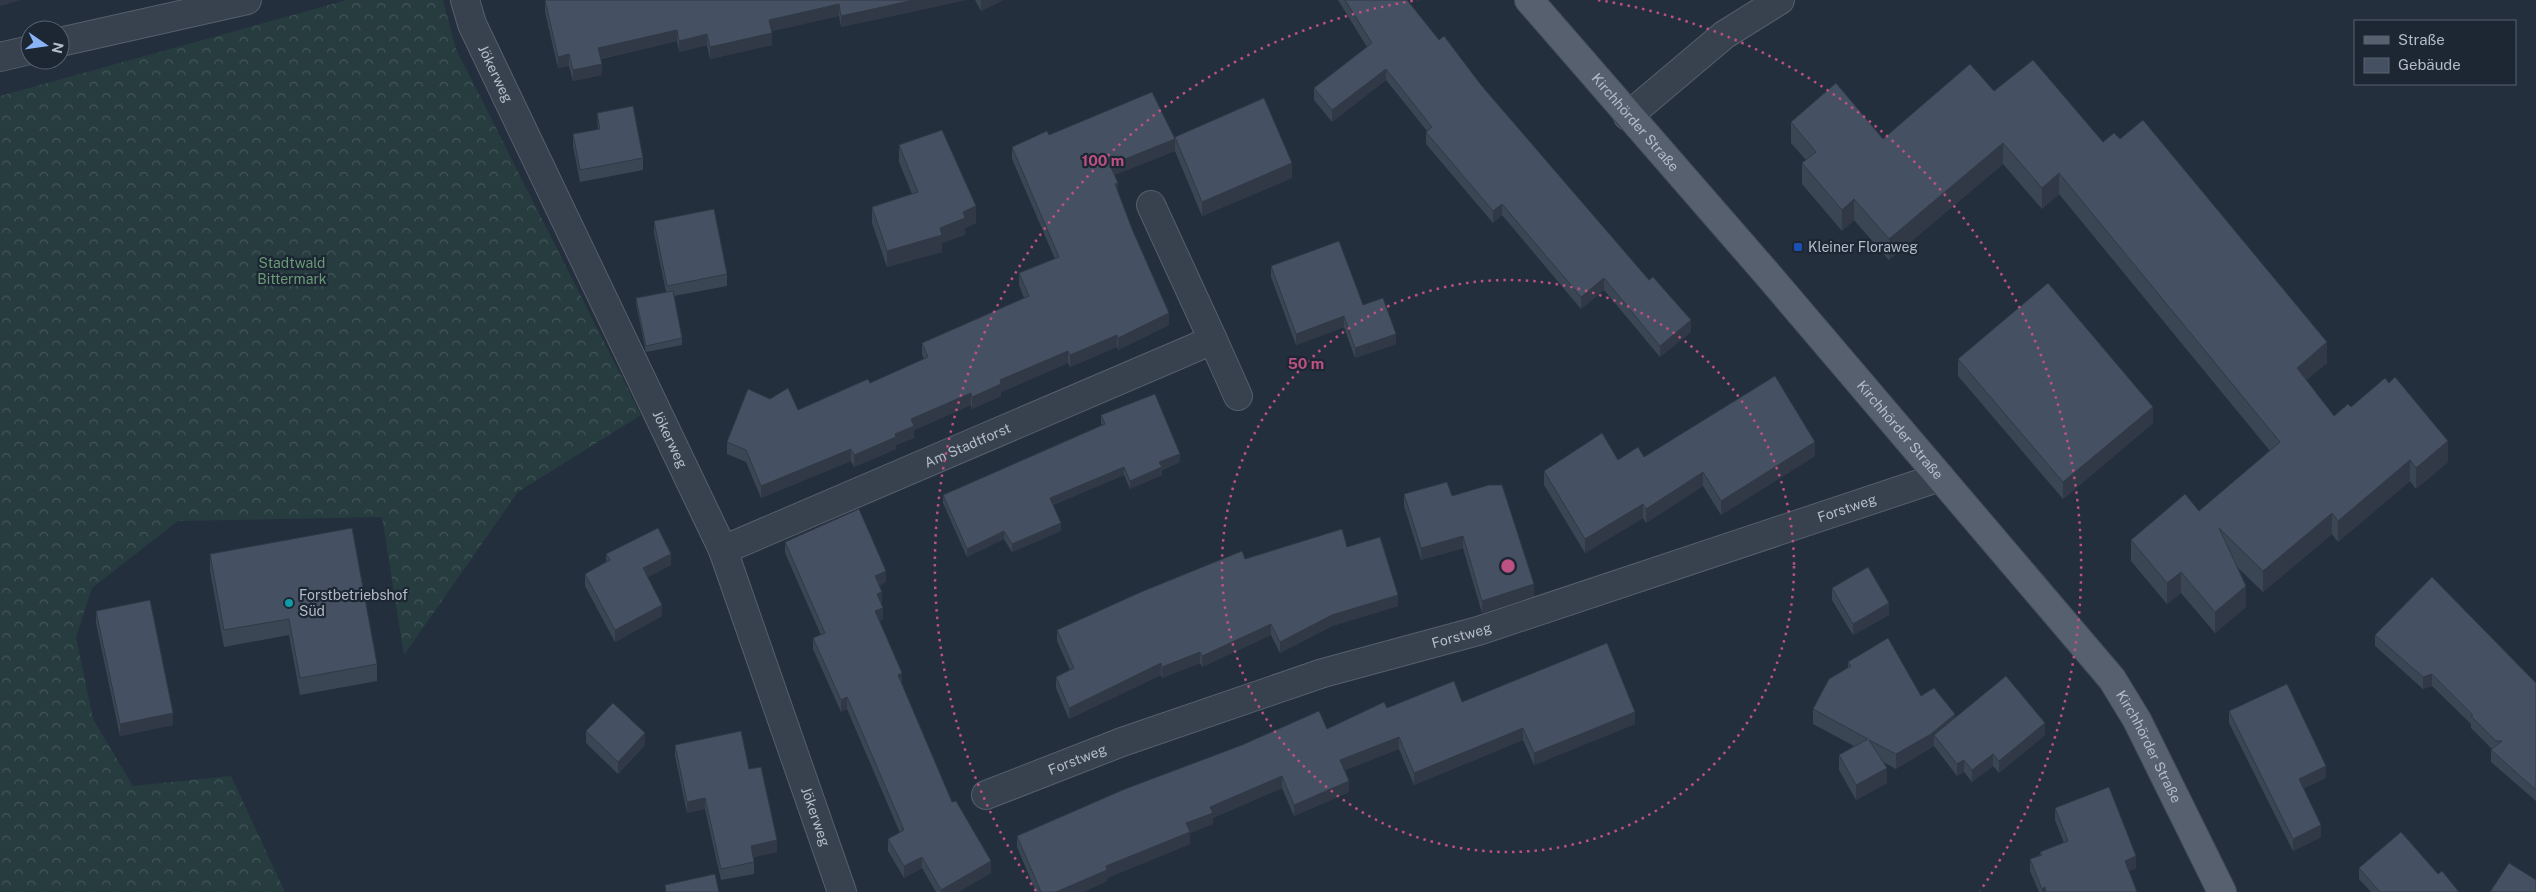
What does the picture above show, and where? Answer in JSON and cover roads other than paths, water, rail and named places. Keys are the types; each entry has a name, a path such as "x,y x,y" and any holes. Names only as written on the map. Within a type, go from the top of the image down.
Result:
{"main road":[{"name":"Kirchhörder Straße","path":"1529,0 1769,276 2112,680 2137,720 2222,892"}],"street":[{"path":"70,40 248,0"},
{"name":"Jökerweg","path":"465,0 481,42 722,550 842,892"},
{"path":"1628,116 1724,35 1780,0"},
{"path":"0,57 20,52"},
{"path":"1151,205 1238,396"},
{"name":"Am Stadtforst","path":"722,550 1213,340"},
{"name":"Forstweg","path":"986,795 1122,742 1323,673 1478,631 1940,477"}],"place":[{"name":"Kleiner Floraweg","path":"1798,247"},
{"name":"Forstbetriebshof Süd","path":"289,603"}],"park label":[{"name":"Stadtwald Bittermark","path":"292,272"}]}
